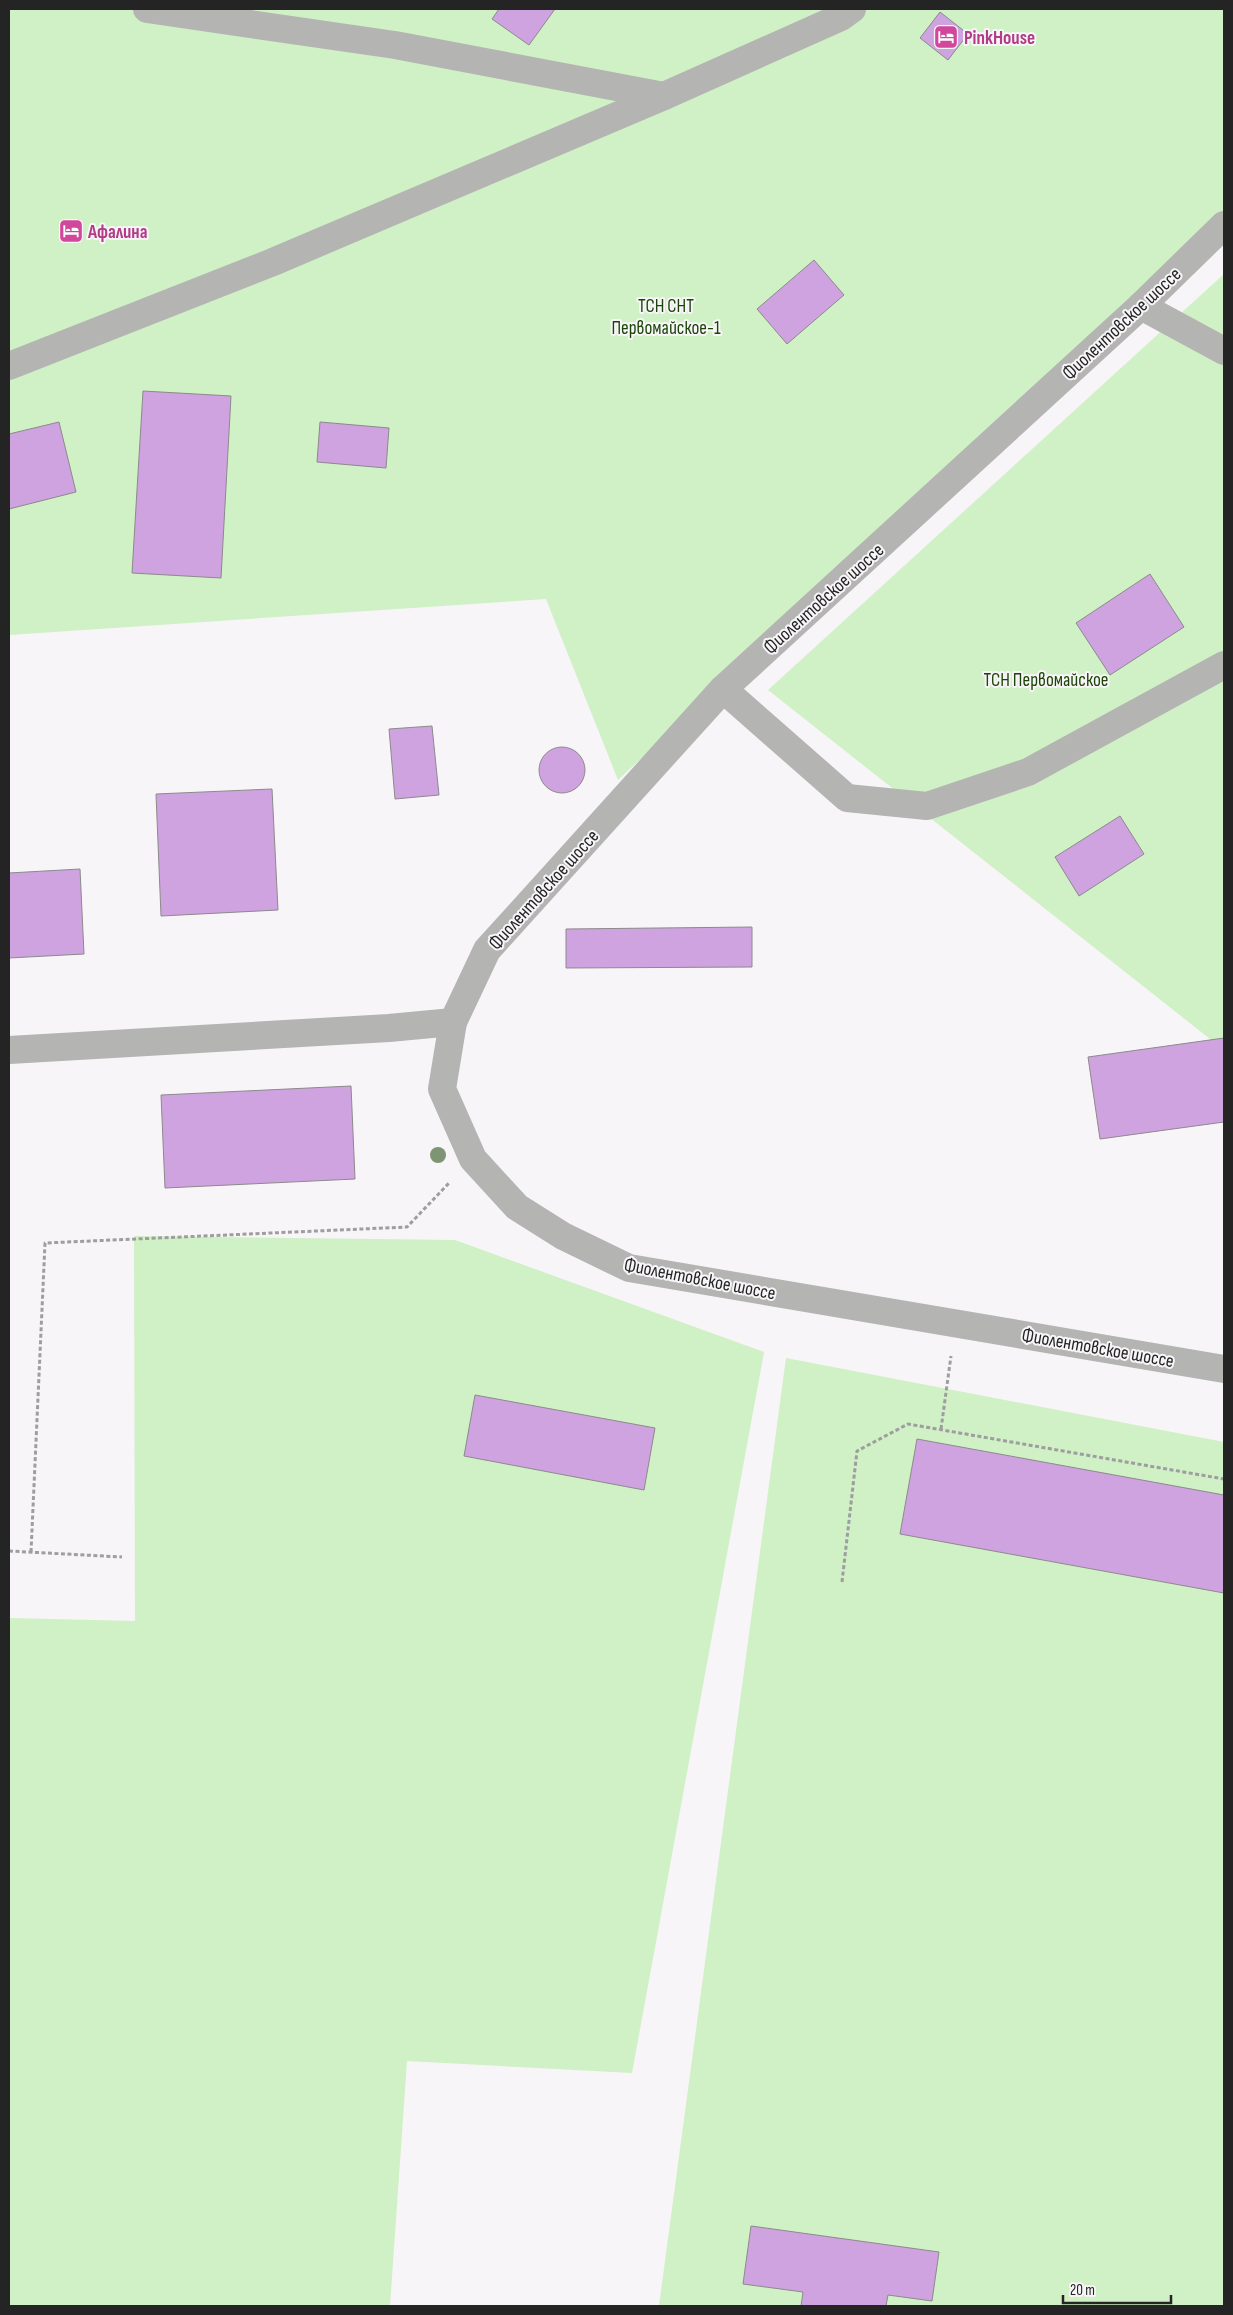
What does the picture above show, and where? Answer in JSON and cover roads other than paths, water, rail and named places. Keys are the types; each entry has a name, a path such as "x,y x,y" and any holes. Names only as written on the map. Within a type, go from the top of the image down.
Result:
{"street":[{"path":"147,9 217,14 395,45 664,96"},
{"path":"9,366 273,262 664,96 841,17 852,9"},
{"name":"Фиолентовское шоссе","path":"1224,225 1141,306 723,689 487,950 453,1022 442,1090 473,1158 518,1207 563,1236 629,1268 1224,1369"},
{"path":"1141,306 1224,351"},
{"path":"723,689 847,798 927,806 1028,772 1224,664"},
{"path":"9,1050 453,1022"}],"place":[{"name":"PinkHouse","path":"946,37"},
{"name":"Афалина","path":"71,231"}],"park label":[{"name":"ТСН СНТ Первомайское-1","path":"666,316"},
{"name":"ТСН Первомайское","path":"1046,679"}]}
